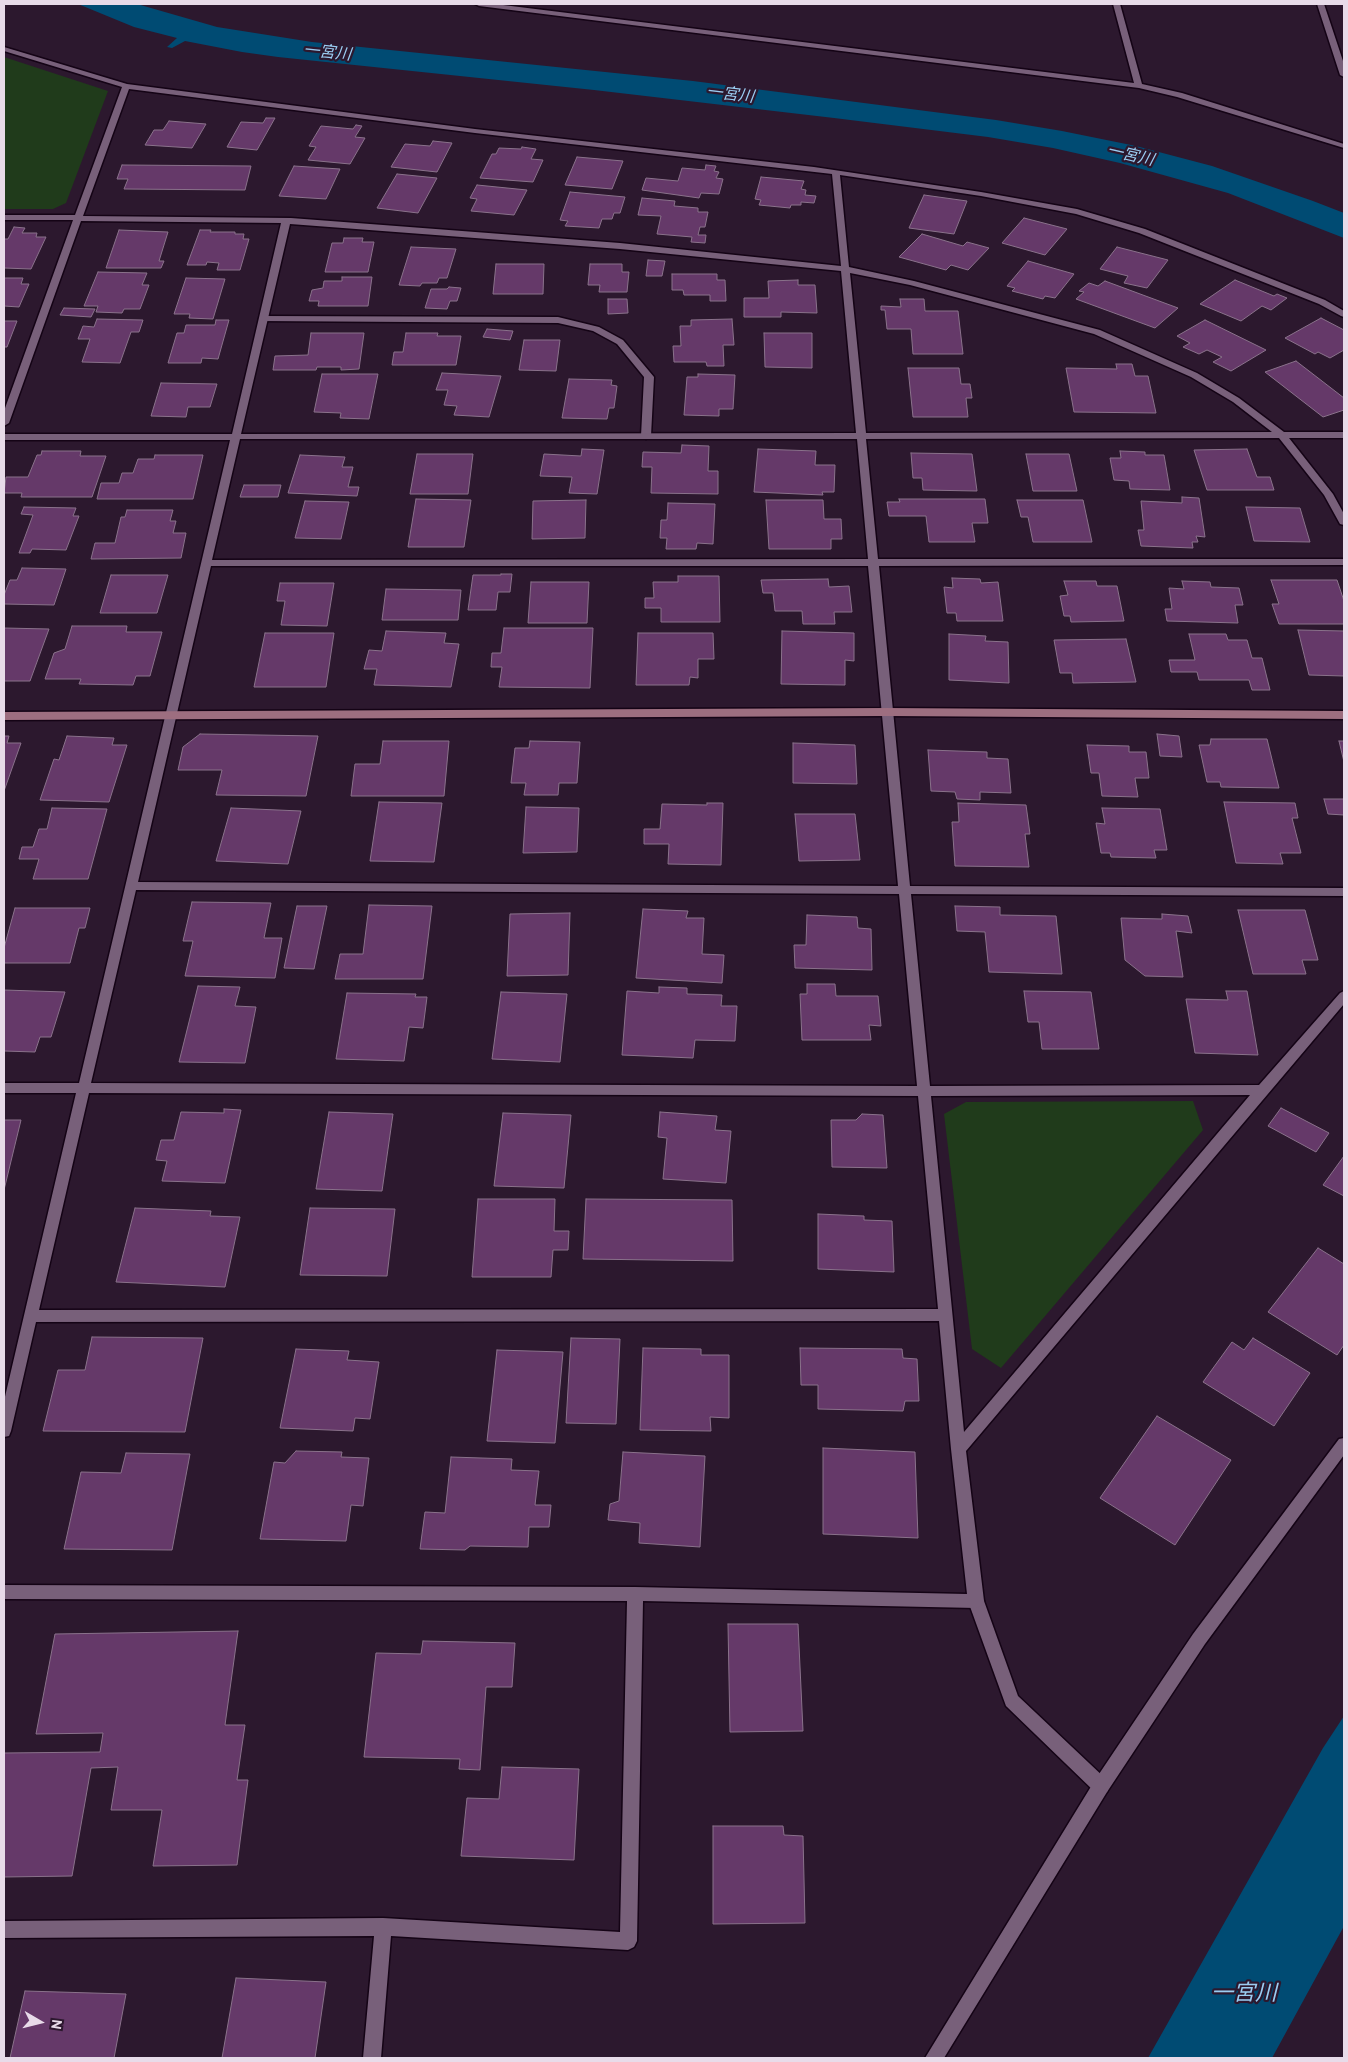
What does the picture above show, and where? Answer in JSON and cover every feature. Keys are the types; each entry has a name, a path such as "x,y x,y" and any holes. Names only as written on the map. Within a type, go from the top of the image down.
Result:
{"street":[{"path":"479,4 1139,86 1179,95 1344,146"},
{"path":"1118,4 1139,86"},
{"path":"1320,4 1344,75"},
{"path":"4,49 126,86 836,173 981,194 1077,212 1142,231 1322,302 1344,314"},
{"path":"4,423 126,86"},
{"path":"836,173 958,1449 976,1601 1012,1701 1101,1786"},
{"path":"4,217 286,221 620,246 845,269 911,283 1097,332 1194,374 1236,400 1282,436 1328,494 1344,522"},
{"path":"4,1431 286,221"},
{"path":"263,319 558,320 596,329 620,342 649,376 646,436"},
{"path":"4,437 1344,435"},
{"path":"206,563 1344,562"},
{"path":"4,716 887,712 1344,715"},
{"path":"131,886 1344,892"},
{"path":"958,1449 1344,996"},
{"path":"4,1088 924,1091 1262,1090"},
{"path":"30,1316 946,1315"},
{"path":"934,2058 1101,1786 1199,1639 1344,1444"},
{"path":"4,1592 635,1594 976,1601"},
{"path":"4,1929 383,1927 628,1941 635,1594"},
{"path":"372,2058 383,1927"}],"green space":[{"path":"4,57 108,91 66,203 53,209 4,209"},
{"path":"1193,1101 1203,1130 1001,1368 972,1349 944,1114 966,1102"}],"water":[{"name":"一宮川","path":"78,4 137,4 217,27 312,42 693,81 996,120 1062,131 1136,146 1212,166 1313,201 1344,213 1344,238 1228,193 1120,163 1053,148 988,137 834,118 594,90 278,57 185,41 172,48 167,47 177,38 134,27"},
{"name":"一宮川","path":"1344,1716 1344,1926 1272,2058 1148,2058 1323,1748"}],"building":[{"path":"266,118 275,118 257,150 227,147 241,122 263,123"},
{"path":"169,121 206,124 192,148 145,145 154,130 163,130"},
{"path":"356,125 362,126 355,137 365,138 350,164 308,160 316,147 309,146 321,126 353,129"},
{"path":"433,141 452,143 437,172 391,167 405,144 430,146"},
{"path":"522,147 536,149 531,159 543,160 533,182 480,178 492,154 496,154 499,148 521,149"},
{"path":"577,157 623,161 612,189 565,185"},
{"path":"122,165 251,166 245,190 124,189 128,179 117,179"},
{"path":"706,165 716,166 714,171 719,172 716,178 723,179 719,194 701,193 699,198 642,190 646,178 678,181 682,168 705,170"},
{"path":"294,166 340,169 326,199 279,196"},
{"path":"397,174 437,178 418,213 377,208"},
{"path":"761,177 804,181 801,189 806,190 805,195 816,196 814,203 801,202 801,205 791,205 790,208 759,205 761,200 755,199"},
{"path":"477,185 527,190 514,215 471,211 477,199 470,198"},
{"path":"570,192 625,197 620,213 614,213 612,219 602,219 599,228 565,226 568,221 560,220"},
{"path":"924,195 967,201 954,234 909,228"},
{"path":"642,198 675,201 674,206 698,208 698,212 708,212 705,227 700,227 698,235 706,235 705,243 691,242 692,237 657,234 661,216 638,215"},
{"path":"1024,218 1067,229 1045,255 1002,243"},
{"path":"14,227 25,228 22,233 37,233 36,237 46,237 31,269 4,268 4,239 8,239"},
{"path":"119,230 168,232 159,261 164,261 161,268 106,268"},
{"path":"200,230 235,232 235,234 244,234 243,239 249,239 240,270 217,270 219,263 207,262 206,265 187,265"},
{"path":"922,234 963,246 967,242 989,248 968,270 951,265 946,270 899,257"},
{"path":"344,238 363,238 362,242 374,242 368,272 325,272 332,243 343,243"},
{"path":"411,247 456,249 447,278 439,278 437,283 422,283 420,286 399,285"},
{"path":"1117,247 1168,260 1147,288 1124,283 1128,276 1100,269"},
{"path":"648,260 665,261 662,276 646,276"},
{"path":"1028,261 1074,274 1055,298 1045,296 1043,299 1012,291 1015,288 1007,286"},
{"path":"496,264 544,264 543,294 493,294"},
{"path":"590,264 622,264 622,272 629,272 627,292 599,292 600,285 588,285"},
{"path":"98,272 147,273 142,285 149,285 140,309 124,309 122,313 96,312 98,306 84,306"},
{"path":"672,274 717,274 717,280 725,280 726,301 710,301 710,295 684,295 683,290 672,290"},
{"path":"342,277 372,277 368,306 318,306 319,301 309,301 312,290 323,288 324,281 342,281"},
{"path":"4,278 23,278 21,284 29,284 19,307 4,306"},
{"path":"186,278 225,279 213,319 189,318 190,314 174,314"},
{"path":"798,280 798,285 815,285 817,313 781,312 781,317 744,317 744,298 769,298 768,281"},
{"path":"1235,280 1274,296 1277,294 1287,298 1271,310 1262,306 1241,321 1200,304"},
{"path":"1105,281 1178,308 1155,328 1076,299 1084,292 1079,291 1089,283 1098,286"},
{"path":"449,287 461,288 457,301 450,301 447,309 425,308 431,289 447,289"},
{"path":"608,299 627,299 628,313 608,314"},
{"path":"900,299 924,299 925,311 958,311 963,354 913,354 911,329 887,329 885,310 881,310 881,306 901,307"},
{"path":"64,308 95,309 91,317 60,315"},
{"path":"1321,318 1344,330 1344,350 1330,358 1318,352 1315,354 1285,338"},
{"path":"97,319 143,320 139,332 131,332 120,363 82,362 90,339 78,339 83,326 94,327"},
{"path":"732,319 734,345 723,345 724,366 707,366 706,362 674,362 673,346 681,346 680,326 691,326 691,320"},
{"path":"216,320 229,320 218,359 202,358 201,363 168,363 177,333 184,333 186,325 215,325"},
{"path":"1205,320 1266,350 1231,371 1213,362 1222,357 1207,350 1199,354 1183,347 1190,343 1177,336"},
{"path":"4,321 17,321 7,347 4,347"},
{"path":"487,329 513,331 510,340 483,337"},
{"path":"311,333 364,333 359,369 341,370 341,367 317,367 316,370 273,370 275,356 308,355"},
{"path":"406,333 438,333 437,336 461,336 456,365 392,365 394,352 403,352"},
{"path":"764,333 812,333 812,368 765,367"},
{"path":"524,340 560,340 556,371 519,370"},
{"path":"1296,361 1344,398 1344,410 1323,417 1265,372"},
{"path":"1116,364 1132,364 1135,376 1148,376 1156,413 1074,412 1066,368 1117,369"},
{"path":"908,368 959,368 961,384 970,384 972,398 966,398 968,417 913,417"},
{"path":"442,373 501,376 489,417 454,415 457,406 444,405 448,390 436,390"},
{"path":"322,374 378,374 369,419 340,418 341,413 314,412"},
{"path":"698,374 735,375 733,409 719,409 719,416 684,415 687,377 698,377"},
{"path":"569,379 612,380 611,385 617,386 614,408 609,408 607,419 562,418"},
{"path":"161,383 217,384 210,407 188,407 186,417 151,416"},
{"path":"682,445 709,446 708,471 718,471 718,494 651,493 652,467 642,467 643,452 681,453"},
{"path":"582,449 604,450 597,494 569,493 572,477 540,476 544,454 581,456"},
{"path":"758,449 816,451 815,465 835,465 834,492 822,492 823,495 754,492"},
{"path":"1247,449 1257,477 1270,477 1274,490 1207,490 1194,450"},
{"path":"42,451 81,451 80,456 106,456 92,497 21,497 22,493 4,493 6,477 28,477 37,455 41,455"},
{"path":"1120,451 1145,452 1145,455 1164,455 1170,490 1130,489 1129,481 1114,480 1110,458 1121,458"},
{"path":"911,453 972,454 977,491 923,490 922,478 913,478"},
{"path":"417,454 473,454 468,494 410,494"},
{"path":"1026,454 1069,454 1077,491 1033,491"},
{"path":"155,455 203,455 193,499 97,499 101,483 119,483 122,473 133,473 138,459 154,459"},
{"path":"300,455 345,457 342,467 353,467 348,487 359,487 357,496 288,493"},
{"path":"244,485 281,485 278,497 240,497"},
{"path":"1182,497 1199,498 1205,537 1196,536 1198,542 1192,542 1193,548 1141,546 1138,530 1144,530 1141,501 1182,503"},
{"path":"416,499 471,500 464,547 408,547"},
{"path":"899,499 985,499 988,523 972,523 975,542 929,542 926,516 889,516 887,502 900,502"},
{"path":"586,500 585,538 532,539 533,501"},
{"path":"766,500 823,500 824,519 841,519 842,539 831,539 831,549 769,549"},
{"path":"1017,500 1083,500 1092,542 1033,542 1028,517 1021,517"},
{"path":"305,501 349,502 341,539 295,538"},
{"path":"668,503 715,504 713,544 697,543 696,549 666,549 667,538 660,538 661,520 667,520"},
{"path":"24,507 76,508 73,516 79,516 66,550 32,549 30,553 19,553 33,515 21,514"},
{"path":"1246,507 1300,508 1310,542 1254,541"},
{"path":"127,510 173,510 170,521 176,521 173,533 186,533 181,558 91,559 95,543 115,543 121,517 125,517"},
{"path":"22,568 66,569 54,605 4,604 4,595 10,580 17,580"},
{"path":"512,574 510,592 498,592 496,610 468,610 473,575"},
{"path":"111,575 168,575 157,613 100,613"},
{"path":"678,576 719,576 720,622 661,622 661,608 645,608 645,598 654,598 653,582 678,582"},
{"path":"952,578 980,579 981,583 998,582 1003,621 957,621 956,613 947,613 944,587 953,588"},
{"path":"828,579 829,587 849,586 852,612 834,612 835,624 803,624 802,611 775,611 773,593 763,593 761,580"},
{"path":"1271,580 1337,580 1344,601 1344,624 1279,624 1272,604 1279,604"},
{"path":"1064,581 1096,581 1097,586 1117,586 1124,621 1071,622 1070,616 1064,616 1060,596 1068,595"},
{"path":"1182,581 1210,582 1211,587 1239,588 1243,605 1235,605 1238,623 1167,621 1165,609 1172,609 1169,588 1184,589"},
{"path":"531,582 589,582 587,623 528,623"},
{"path":"280,583 334,583 327,626 281,625 285,601 277,601"},
{"path":"386,589 461,590 458,620 382,620"},
{"path":"72,626 127,626 126,632 162,632 150,676 136,676 133,685 79,684 81,679 45,679 54,653 65,649"},
{"path":"4,628 49,629 30,681 4,681"},
{"path":"504,628 593,628 590,688 499,687 502,667 491,667 492,653 501,653"},
{"path":"1298,630 1344,631 1344,676 1309,675"},
{"path":"386,631 446,633 444,643 459,644 451,687 374,685 377,669 364,669 369,650 382,651"},
{"path":"782,631 854,633 854,661 845,660 845,685 781,684"},
{"path":"265,633 334,633 326,687 254,687"},
{"path":"638,633 713,633 714,659 698,659 698,678 690,677 689,685 636,685"},
{"path":"949,634 986,636 985,641 1008,642 1009,683 949,680"},
{"path":"1189,634 1226,634 1228,640 1247,640 1252,658 1262,658 1270,690 1252,690 1249,680 1199,680 1197,672 1171,672 1169,660 1195,660"},
{"path":"1126,639 1136,682 1073,683 1072,673 1060,673 1054,640"},
{"path":"200,734 318,736 306,796 216,795 222,770 178,770 183,747"},
{"path":"1157,734 1179,736 1182,757 1160,756"},
{"path":"4,736 9,736 7,743 21,743 4,791"},
{"path":"67,736 114,738 112,745 127,745 109,802 40,800 54,759 59,760"},
{"path":"1211,739 1267,739 1279,788 1221,787 1220,782 1207,782 1199,745 1210,745"},
{"path":"383,741 449,741 444,796 351,796 355,764 380,764"},
{"path":"530,741 580,742 577,783 559,783 558,795 524,795 526,783 511,783 515,748 529,748"},
{"path":"1339,741 1344,741 1344,762"},
{"path":"793,743 855,745 857,784 793,783"},
{"path":"1087,745 1129,746 1129,752 1146,752 1149,778 1135,778 1138,797 1102,796 1099,773 1091,773"},
{"path":"928,750 987,752 987,758 1008,759 1011,793 980,792 980,800 957,799 955,792 931,791"},
{"path":"1324,799 1344,799 1344,815 1328,814"},
{"path":"379,802 442,803 434,862 370,861"},
{"path":"1224,802 1295,803 1298,818 1292,818 1301,853 1280,853 1283,864 1236,863"},
{"path":"707,803 723,803 721,865 668,864 669,844 644,844 644,829 660,829 662,804 707,805"},
{"path":"958,803 1026,805 1030,834 1025,834 1029,867 955,866 952,822 959,822"},
{"path":"526,807 579,808 577,852 523,853"},
{"path":"52,808 107,809 88,879 33,879 39,859 19,859 22,847 33,847 39,829 47,829"},
{"path":"231,808 301,811 288,864 216,861"},
{"path":"1102,808 1160,809 1167,850 1154,850 1156,858 1111,857 1110,853 1101,853 1096,823 1105,824"},
{"path":"795,814 855,814 860,860 799,861"},
{"path":"192,902 271,903 264,938 282,938 275,978 185,976 193,941 183,941"},
{"path":"369,905 432,906 423,979 335,979 340,954 363,954"},
{"path":"297,906 327,906 314,969 284,968"},
{"path":"955,906 1000,907 1000,915 1056,916 1062,974 989,972 985,932 957,931"},
{"path":"15,908 90,908 85,928 79,928 70,963 4,963 4,948"},
{"path":"643,909 688,911 686,918 704,918 702,954 724,955 722,983 636,978"},
{"path":"1238,910 1305,910 1318,960 1302,960 1306,974 1253,974"},
{"path":"570,913 568,975 507,976 510,914"},
{"path":"1162,914 1188,916 1192,933 1176,931 1183,977 1145,976 1125,960 1121,918 1162,919"},
{"path":"807,915 857,917 858,928 871,929 872,970 795,968 794,945 806,945"},
{"path":"807,984 835,984 836,996 878,996 881,1026 869,1025 871,1040 802,1040 800,994 807,994"},
{"path":"198,986 240,987 235,1006 256,1007 245,1063 179,1062"},
{"path":"659,987 687,988 687,994 722,995 721,1006 737,1006 735,1041 695,1040 693,1058 622,1055 627,991 659,993"},
{"path":"4,990 65,992 51,1037 40,1037 35,1052 4,1051"},
{"path":"1024,991 1091,992 1099,1049 1042,1049 1039,1022 1028,1022"},
{"path":"1226,991 1247,991 1258,1055 1195,1053 1186,999 1228,1000"},
{"path":"501,992 567,994 560,1062 492,1059"},
{"path":"347,993 416,994 415,997 427,997 423,1028 409,1027 404,1061 336,1059"},
{"path":"1281,1108 1329,1133 1316,1152 1268,1126"},
{"path":"224,1109 241,1110 225,1183 162,1181 167,1161 156,1160 161,1140 174,1140 181,1112 224,1113"},
{"path":"329,1112 393,1114 382,1191 316,1189"},
{"path":"660,1112 717,1116 715,1130 731,1131 726,1183 663,1179 667,1138 658,1137"},
{"path":"503,1113 571,1115 564,1188 494,1186"},
{"path":"862,1114 883,1115 887,1168 832,1167 831,1120 856,1120"},
{"path":"4,1120 21,1120 4,1190"},
{"path":"1344,1156 1344,1196 1323,1185"},
{"path":"478,1199 555,1199 554,1231 569,1231 568,1250 553,1250 551,1277 472,1277"},
{"path":"586,1199 732,1200 733,1261 583,1259"},
{"path":"135,1208 211,1211 210,1216 240,1217 225,1287 116,1282"},
{"path":"310,1208 395,1209 387,1276 300,1275"},
{"path":"818,1214 864,1216 864,1220 892,1221 894,1272 818,1269"},
{"path":"1318,1248 1344,1264 1344,1345 1337,1355 1268,1312"},
{"path":"92,1337 203,1338 185,1432 43,1431 58,1370 85,1370"},
{"path":"571,1338 620,1339 616,1424 566,1423"},
{"path":"1253,1338 1310,1373 1274,1426 1203,1382 1232,1342 1244,1350"},
{"path":"643,1348 701,1349 701,1355 729,1355 729,1418 710,1417 711,1431 640,1430"},
{"path":"800,1348 902,1349 903,1358 917,1359 919,1401 905,1401 903,1411 818,1409 818,1385 801,1385"},
{"path":"296,1349 349,1351 347,1360 379,1362 370,1419 355,1418 353,1431 280,1428"},
{"path":"497,1350 563,1352 555,1443 487,1441"},
{"path":"1157,1416 1231,1460 1175,1545 1100,1498"},
{"path":"823,1448 915,1452 918,1538 823,1534"},
{"path":"296,1451 342,1452 341,1457 369,1458 363,1506 351,1505 346,1541 260,1539 274,1462 285,1463"},
{"path":"623,1452 705,1456 700,1547 639,1543 640,1523 608,1520 610,1504 619,1501"},
{"path":"126,1453 190,1454 172,1550 64,1549 81,1472 121,1473"},
{"path":"451,1457 512,1459 511,1470 539,1471 535,1505 551,1505 549,1527 529,1527 528,1547 470,1546 465,1550 420,1549 425,1512 445,1513"},
{"path":"728,1624 798,1624 803,1731 730,1732"},
{"path":"238,1631 225,1725 245,1725 237,1780 248,1780 237,1865 153,1866 162,1810 111,1810 118,1767 91,1768 72,1876 4,1877 4,1753 100,1752 103,1733 36,1734 55,1634"},
{"path":"423,1641 515,1643 512,1687 486,1687 480,1770 459,1769 460,1759 364,1757 376,1653 421,1654"},
{"path":"502,1767 579,1769 574,1860 461,1856 467,1798 499,1799"},
{"path":"713,1826 783,1826 784,1835 803,1836 805,1923 713,1924"},
{"path":"236,1978 326,1982 315,2058 222,2058"},
{"path":"25,1991 126,1994 114,2058 10,2058"}]}
